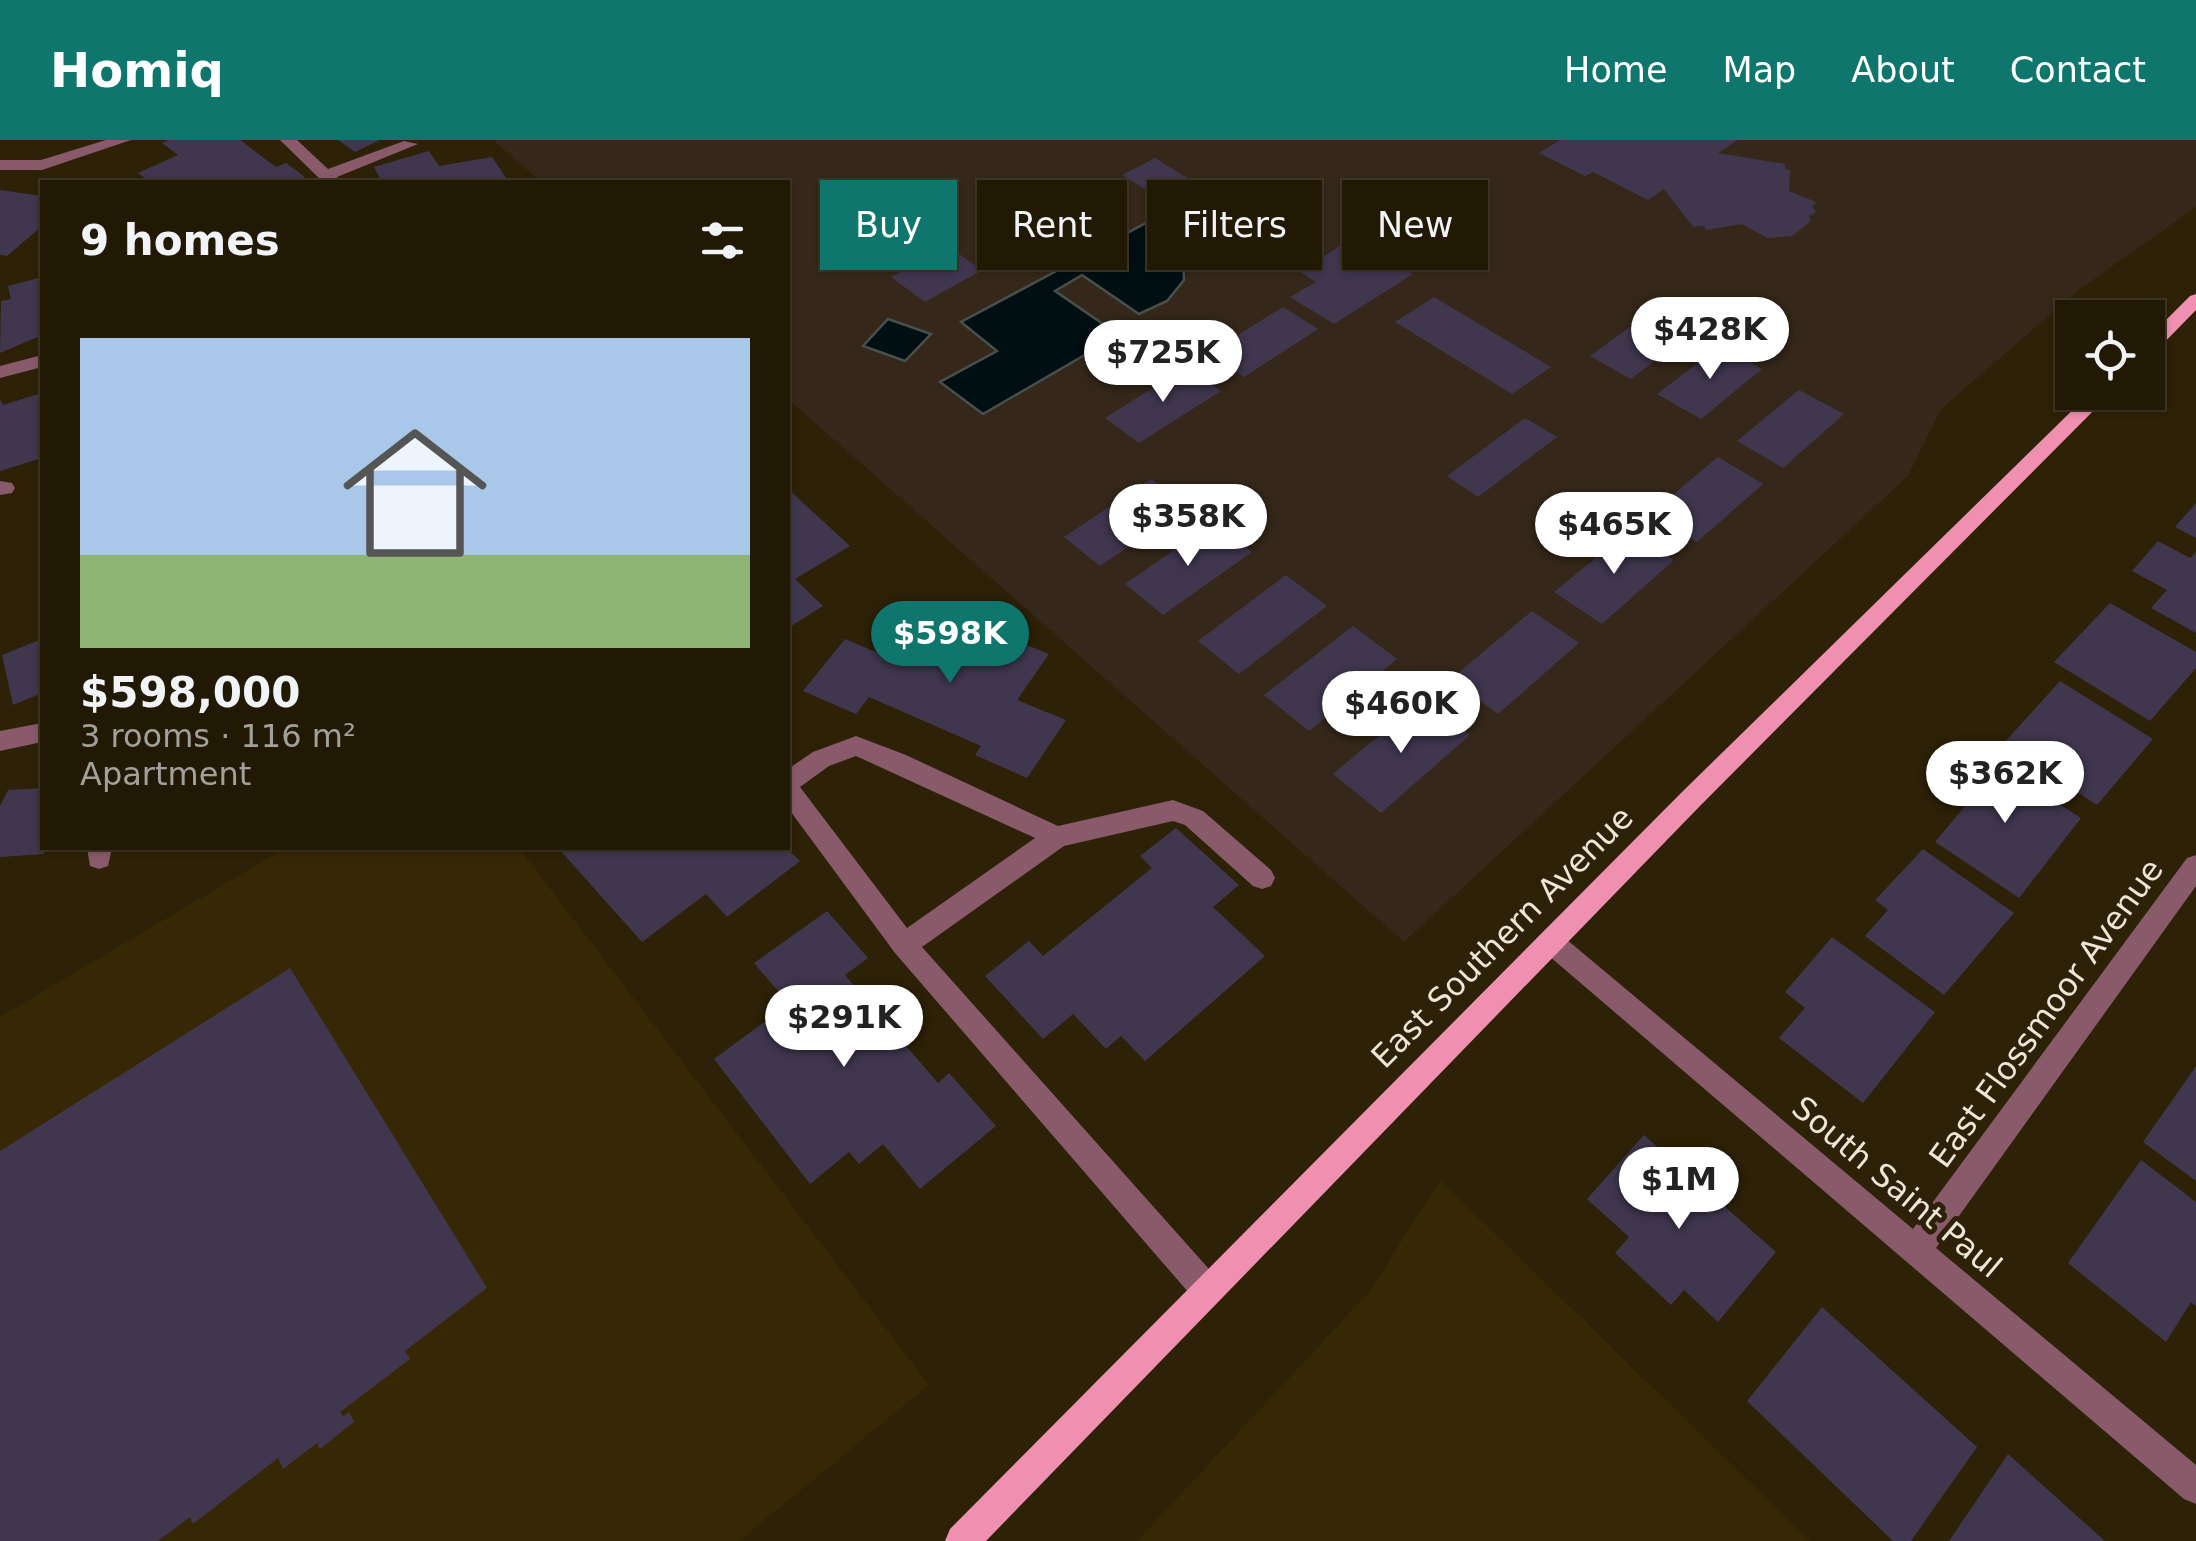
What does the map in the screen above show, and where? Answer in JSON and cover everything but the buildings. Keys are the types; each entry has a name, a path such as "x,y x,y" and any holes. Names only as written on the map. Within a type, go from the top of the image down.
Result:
{"main road":[{"path":"2165,331 2196,300"},
{"name":"East Southern Avenue","path":"962,1541 1550,942 2084,410"}],"street":[{"path":"0,166 42,165 123,140"},
{"path":"288,140 328,179 410,144"},
{"path":"0,372 40,362"},
{"path":"0,741 40,734"},
{"path":"790,781 821,759 856,746 1057,837"},
{"path":"790,793 904,945 1206,1290"},
{"path":"904,945 1057,837 1173,810 1194,818 1262,878"},
{"name":"East Flossmoor Avenue","path":"1918,1250 2196,866"},
{"name":"South Saint Paul","path":"1550,942 2196,1487"}],"shaded area":[{"path":"493,140 2196,140 2196,207 2067,300 2055,300 2055,311 1941,409 1908,476 1404,942 790,401 790,180 539,180"},
{"path":"1147,224 1147,270 1184,270 1184,280 1167,301 1139,314 1082,275 1055,291 1119,335 983,414 940,382 997,351 961,322 1058,270 1127,270 1127,233"},
{"path":"888,319 931,334 905,361 863,346"},
{"path":"282,850 521,850 929,1385 739,1541 0,1541 0,1017"},
{"path":"1440,1180 1810,1541 1137,1541 1370,1291"}]}
